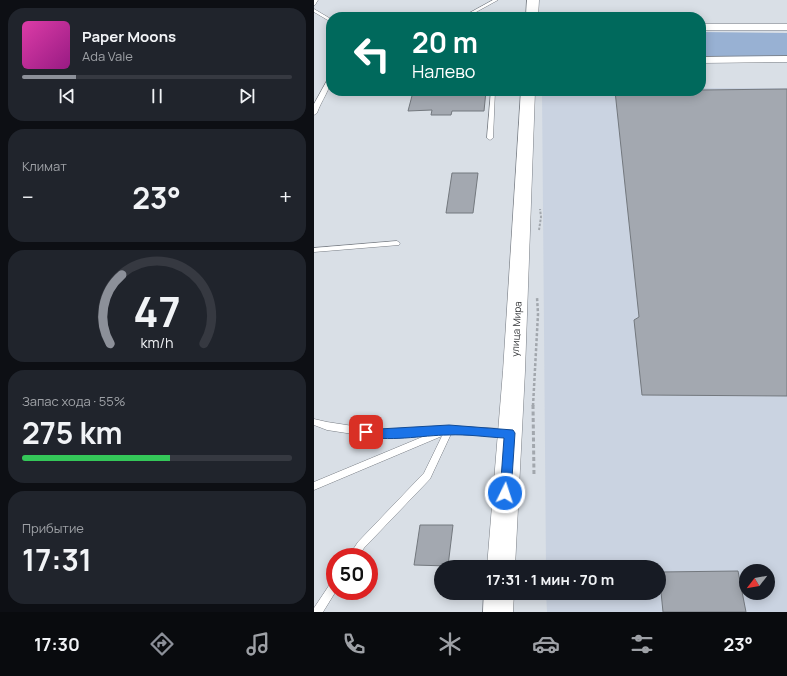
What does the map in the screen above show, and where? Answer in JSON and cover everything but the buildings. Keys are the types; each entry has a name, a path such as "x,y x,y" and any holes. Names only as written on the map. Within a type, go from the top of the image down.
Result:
{"main road":[{"path":"532,12 533,0"},
{"name":"улица Мира","path":"501,560 514,371 528,96"},
{"path":"498,612 499,600"}],"street":[{"path":"706,27 787,27"},
{"path":"706,60 787,59"}],"lane":[{"path":"314,4 316,0"},
{"path":"473,12 496,0"},
{"path":"314,10 326,18"},
{"path":"314,113 326,87"},
{"path":"490,138 493,96"},
{"path":"314,250 397,243"},
{"path":"314,422 328,426 379,434 449,430 509,433"},
{"path":"314,486 449,430"},
{"path":"358,548 427,476 449,430"},
{"path":"317,612 326,598"}],"shaded area":[{"path":"706,32 787,33 787,57 706,57"},
{"path":"706,88 787,88 787,612 547,612 546,600 666,600 666,560 546,560 542,96 706,96"}],"route":[{"path":"366,432 379,434 449,430 509,433 505,493"}]}
